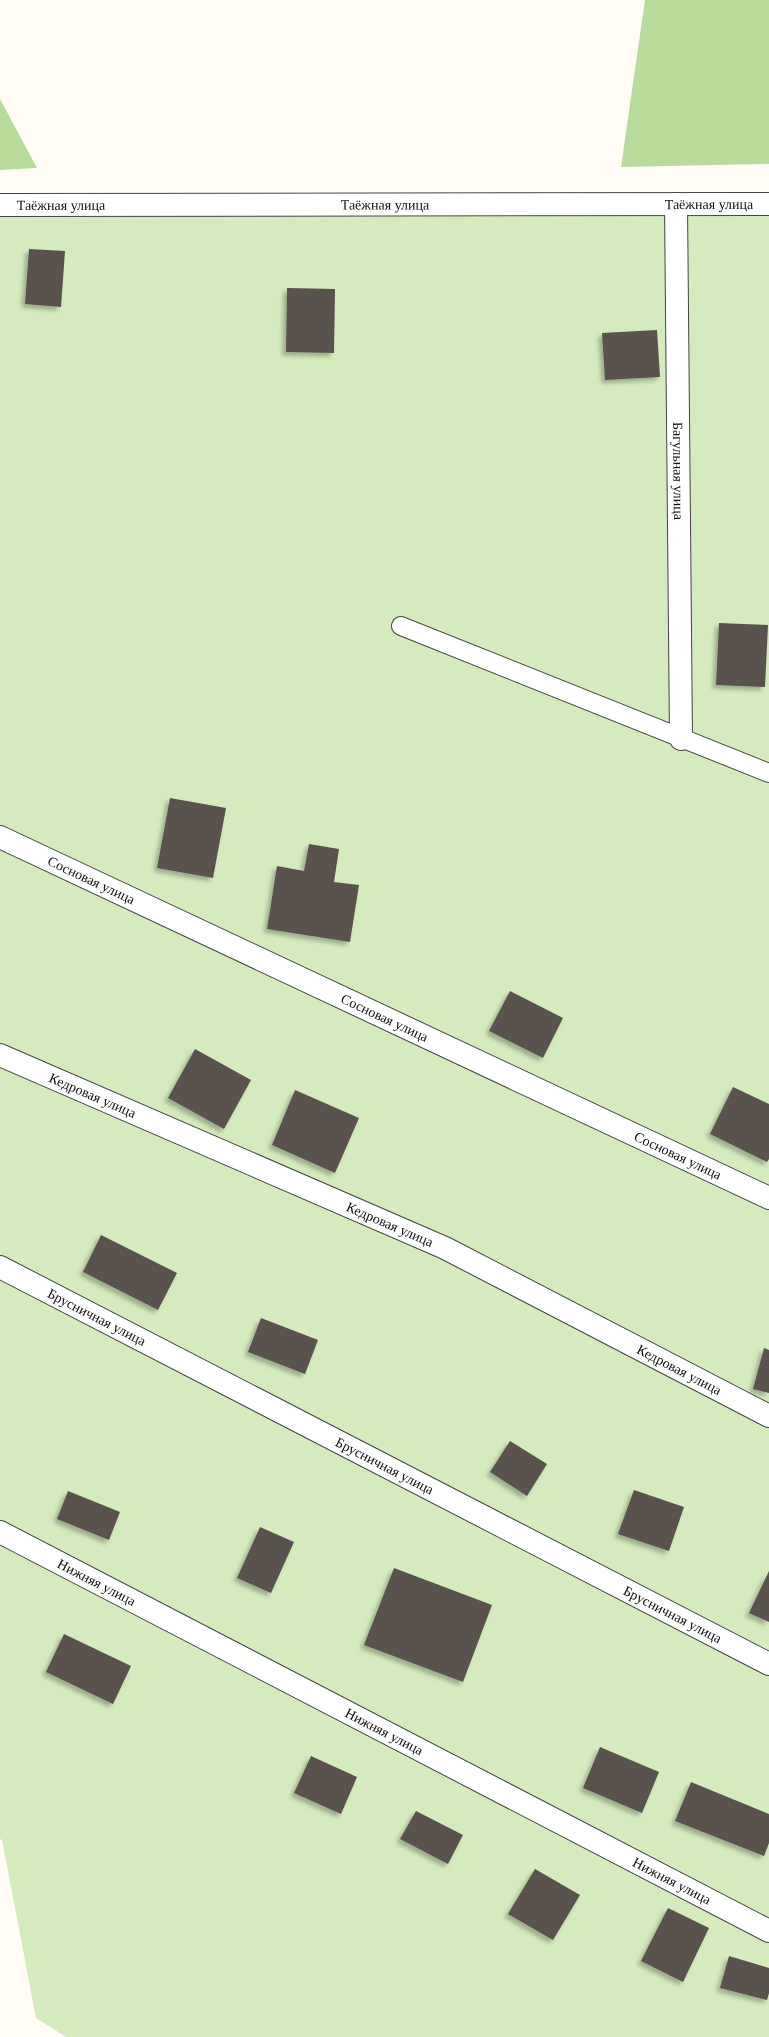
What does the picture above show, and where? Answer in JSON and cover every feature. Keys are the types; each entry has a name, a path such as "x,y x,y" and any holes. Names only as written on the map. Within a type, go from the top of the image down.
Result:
{"street":[{"name":"Багульная улица","path":"676,204 681,739"},
{"name":"Таёжная улица","path":"0,205 769,204"},
{"name":"Сосновая улица","path":"0,837 769,1198"},
{"name":"Кедровая улица","path":"0,1055 445,1248 769,1416"},
{"name":"Брусничная улица","path":"0,1267 769,1664"},
{"name":"Нижняя улица","path":"0,1532 769,1931"}],"lane":[{"path":"401,626 769,773"}],"green space":[{"path":"645,0 769,0 769,164 621,167"},
{"path":"0,99 37,168 0,170"},
{"path":"769,194 769,2037 66,2037 36,2018 2,1840 0,1839 0,208"}],"building":[{"path":"29,249 65,251 61,307 25,304"},
{"path":"287,288 335,289 334,353 286,352"},
{"path":"657,330 660,377 605,380 602,333"},
{"path":"719,623 768,625 765,687 716,685"},
{"path":"170,798 226,808 213,878 157,868"},
{"path":"309,844 339,849 334,882 359,885 350,942 267,929 277,866 304,871"},
{"path":"510,991 563,1018 543,1058 489,1031"},
{"path":"195,1049 251,1080 224,1129 168,1098"},
{"path":"733,1087 769,1104 769,1159 767,1162 710,1134"},
{"path":"295,1090 359,1118 335,1173 272,1145"},
{"path":"101,1235 177,1273 158,1310 83,1272"},
{"path":"261,1318 318,1340 305,1374 248,1352"},
{"path":"764,1348 769,1350 769,1393 753,1389"},
{"path":"510,1441 547,1464 527,1496 490,1472"},
{"path":"634,1490 684,1507 669,1551 618,1534"},
{"path":"68,1491 120,1512 109,1540 57,1519"},
{"path":"260,1527 294,1542 271,1593 237,1578"},
{"path":"394,1568 492,1605 463,1682 364,1645"},
{"path":"769,1571 769,1622 749,1613"},
{"path":"64,1634 131,1666 113,1704 46,1672"},
{"path":"600,1747 659,1772 642,1813 583,1788"},
{"path":"311,1756 357,1777 341,1814 294,1793"},
{"path":"691,1782 769,1814 769,1843 764,1856 675,1821"},
{"path":"416,1811 463,1835 448,1864 400,1839"},
{"path":"535,1869 580,1895 553,1940 508,1914"},
{"path":"668,1908 709,1928 683,1982 641,1961"},
{"path":"729,1956 769,1968 769,1993 767,2000 720,1988"}]}
